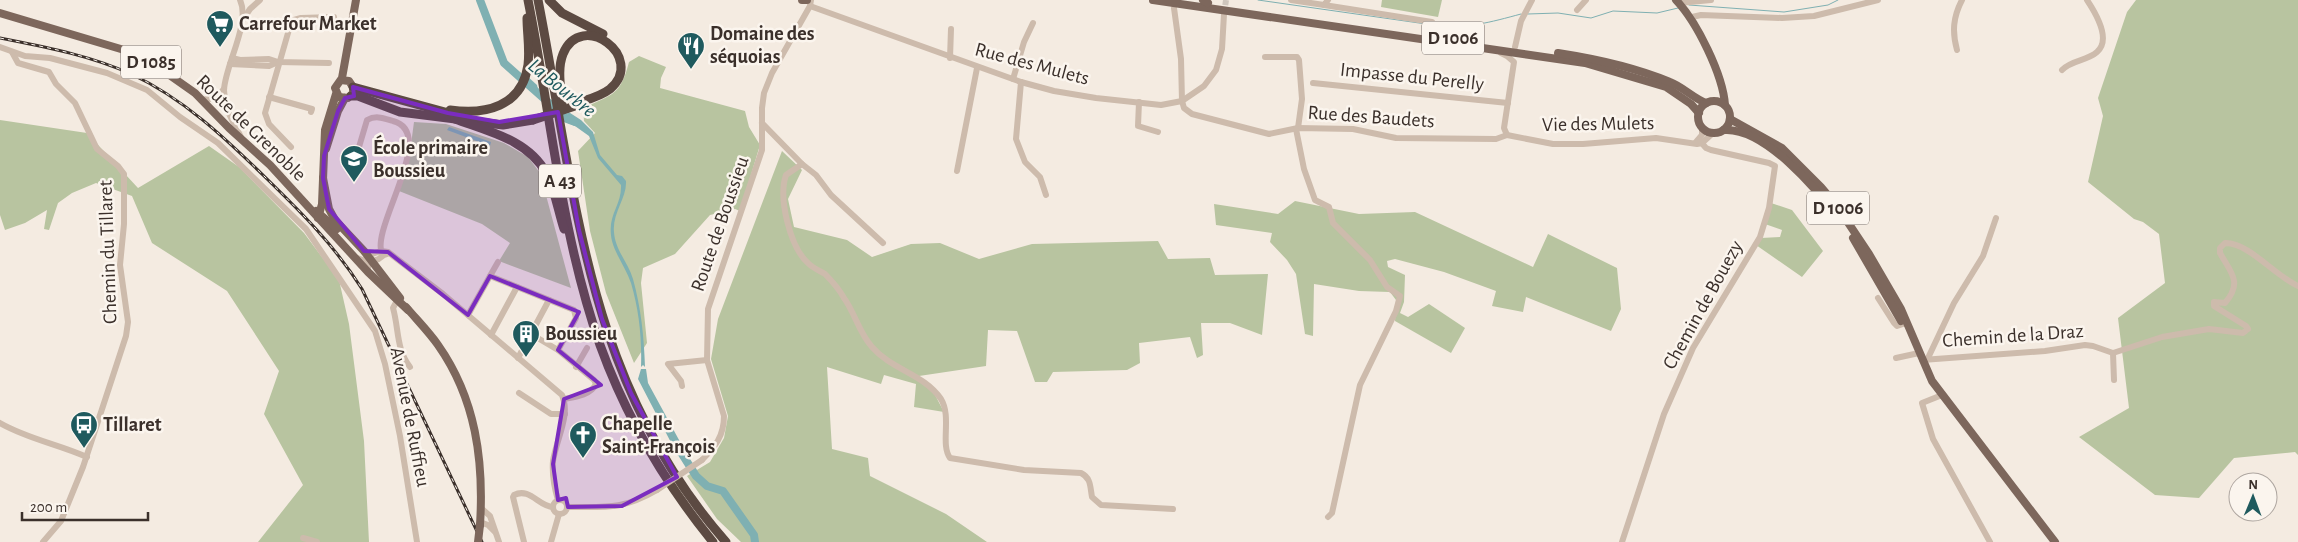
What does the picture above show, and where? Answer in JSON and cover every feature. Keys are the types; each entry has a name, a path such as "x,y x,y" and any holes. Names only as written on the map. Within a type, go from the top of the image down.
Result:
{"highway":[{"path":"444,111 474,112 492,109 511,97 520,86 526,74 528,54 527,0"},
{"name":"A 43","path":"527,0 575,257 594,327 621,397 656,462 678,496 713,542"},
{"path":"538,0 559,101"},
{"path":"348,88 358,96 400,112 503,125 533,119 602,97 613,89 622,76 623,58 613,42 562,13 549,0"},
{"path":"559,101 560,72 564,51 578,39 596,36 607,41 616,51 619,56 620,73 610,88 575,105"},
{"path":"348,88 462,116 499,122 533,119"},
{"name":"A 43","path":"559,101 563,142 586,260 602,319 618,364 645,423 664,456 701,512 726,542"},
{"path":"455,119 523,147 538,161 551,184 563,228 575,257"}],"main road":[{"path":"324,156 338,111 348,88 356,0"},
{"path":"348,88 348,57 362,0"},
{"path":"802,0 809,2"},
{"name":"D 1006","path":"1156,0 1482,47 1605,68 1653,85 1666,87 1691,104 1699,113"},
{"name":"D 1006","path":"1192,0 1586,58 1630,68 1670,82 1710,102"},
{"path":"1678,2 1692,17 1708,53 1724,91 1725,105 1730,112 1730,119 1724,130 1713,133 1702,127 1699,120 1699,113 1720,90 1708,53"},
{"name":"Route de Grenoble","path":"0,14 141,55 201,100 270,165 310,207 373,260"},
{"path":"319,215 325,130 336,94 335,88 348,88"},
{"path":"336,94 348,88"},
{"path":"1710,102 1725,105"},
{"name":"D 1006","path":"1730,119 1779,145 1821,187 1869,254 1901,310 1906,327"},
{"name":"D 1006","path":"1724,130 1742,132 1763,143 1818,192 1856,243 1923,357 1942,395 2055,542"},
{"path":"323,178 329,209 336,220 373,260"},
{"name":"Route de Grenoble","path":"319,215 368,272"},
{"name":"D 1085","path":"373,260 398,299"},
{"name":"D 1085","path":"368,272 398,299 438,345 448,360 468,407 480,457 481,508 478,542"}],"street":[{"path":"240,0 244,8 224,89 230,119 241,138"},
{"path":"241,23 250,9 260,0"},
{"path":"1156,0 1174,8 1183,4"},
{"path":"1291,0 1326,2 1432,22"},
{"path":"1515,47 1521,21 1532,0"},
{"path":"1577,10 1586,0"},
{"path":"1678,2 1711,0"},
{"path":"1692,17 1701,14 1782,18 1814,16 1878,0"},
{"path":"1957,50 1954,18 1962,0"},
{"path":"2062,70 2066,65 2097,52 2101,46 2102,27 2087,0"},
{"name":"Rue des Mulets","path":"809,2 950,58 1021,82 1054,91 1161,105 1182,101 1204,86 1216,70 1222,49 1224,14"},
{"name":"Route de Boussieu","path":"568,507 622,506 637,501 702,460 716,447 724,425 724,416 707,360 708,309 762,150 764,93 772,72 809,2"},
{"path":"1174,8 1181,59 1182,101"},
{"path":"291,147 266,119 269,97 278,62 294,20 334,17"},
{"path":"1013,79 1024,42 1033,23"},
{"path":"950,58 951,29"},
{"path":"0,47 12,52"},
{"path":"1482,47 1507,56 1514,62 1504,128 1507,135"},
{"name":"Avenue de Ruffieu","path":"12,52 50,58 107,73 147,90 180,117 218,143 306,229 375,331 385,364 400,436 417,542"},
{"name":"Chemin du Tillaret","path":"12,52 18,63 49,72 56,84 75,103 97,149 118,166 124,174 124,224 120,265 128,322 126,336 87,457 61,521 43,542"},
{"path":"1265,57 1297,57 1299,60 1302,99 1297,128 1304,169 1315,200 1329,208 1333,223 1370,260 1387,288 1400,296 1396,311 1360,385 1332,513 1328,517"},
{"path":"231,61 269,59 278,62 329,63"},
{"path":"957,171 977,68"},
{"path":"1021,82 1016,139 1025,162 1040,177 1046,195"},
{"name":"Impasse du Perelly","path":"1313,83 1508,103"},
{"path":"201,100 216,98 224,89"},
{"path":"269,97 312,108 311,112"},
{"name":"Rue des Baudets","path":"1182,101 1184,108 1192,114 1263,133 1278,134 1297,128 1353,129 1396,138 1496,139 1507,135"},
{"path":"1140,102 1138,126 1158,132"},
{"path":"360,148 367,120 373,117 399,122 406,128 409,136 400,183 380,242 382,253"},
{"path":"762,123 802,164 816,175 831,196 884,243"},
{"path":"1701,141 1702,127"},
{"path":"1701,141 1713,133"},
{"name":"Vie des Mulets","path":"1507,135 1512,138 1553,144 1656,138 1690,144 1701,141 1711,150 1775,166"},
{"path":"802,164 786,176 784,182 785,215 803,257 808,264 825,275 846,300 872,348 908,374 916,376 930,385 940,398 947,414 947,450 950,458 1024,470 1080,473 1086,476 1090,482 1092,497 1101,505 1174,509"},
{"name":"Chemin de Bouezy","path":"1622,542 1664,414 1692,348 1760,237 1769,208 1775,166"},
{"path":"1923,357 1983,256 1996,218"},
{"path":"2114,380 2114,353 2162,337 2208,329 2243,333 2248,330 2214,306 2214,302 2225,303 2235,288 2236,281 2220,253 2220,248 2225,243 2242,246 2273,271 2298,286"},
{"path":"382,253 391,255 492,334 558,390 564,399 564,414 553,464 553,483 558,500"},
{"path":"368,272 373,260 382,253"},
{"path":"354,256 373,260"},
{"path":"466,315 498,262"},
{"path":"490,276 574,310 576,318 558,350"},
{"path":"492,334 517,287"},
{"path":"1878,298 1894,324 1906,327"},
{"path":"398,299 394,308 398,322 400,350 410,367"},
{"path":"518,358 549,300"},
{"path":"531,334 558,350 594,380 596,384 593,389 564,399"},
{"name":"Chemin de la Draz","path":"1896,358 2045,351 2085,346 2093,346 2114,353"},
{"path":"576,366 587,348"},
{"path":"682,386 681,381 668,364 707,360"},
{"path":"519,393 551,414 564,414"},
{"path":"1942,395 1922,403 1933,439 1990,542"},
{"path":"0,423 33,439 69,449 87,457"},
{"path":"524,542 513,497 520,492 534,496 543,505 553,507 558,514 551,542"},
{"path":"558,500 563,500 568,507 566,512 558,514"},
{"path":"553,507 558,500"},
{"path":"481,508 490,516 499,542"},
{"path":"480,523 488,525 496,532"},
{"path":"303,538 317,542"}],"highlighted area":[{"path":"353,87 448,113 499,122 558,112 579,230 602,319 631,393 677,477 622,506 568,507 566,498 558,500 553,464 564,399 601,385 558,350 579,312 490,276 468,315 388,252 364,251 329,209 323,178 324,156 338,111 345,98 354,96"}],"green space":[{"path":"1382,0 1442,0 1438,17 1381,7"},
{"path":"2136,0 2298,0 2298,455 2295,452 2234,458 2199,498 2155,495 2079,437 2129,408 2118,318 2165,283 2159,234 2143,222 2134,219 2088,182 2103,116 2098,98 2127,12"},
{"path":"639,56 666,67 661,78 660,88 745,111 749,127 760,145 740,211 735,209 710,215 675,254 643,268 641,283 647,343 634,363 606,293 590,231 578,151 595,133 584,121 583,108 602,100 614,92 622,82 629,62"},
{"path":"0,120 87,133 138,188 209,146 239,167 304,233 339,280 349,324 364,441 369,542 258,542 303,485 264,414 279,371 227,291 152,243 132,196 96,183 72,193 58,203 49,230 44,229 47,210 25,223 5,230 0,215"},
{"path":"414,122 446,124 504,143 528,157 540,173 571,288 499,261 510,243 482,224 399,191 410,152"},
{"path":"782,151 802,170 788,199 794,227 847,240 872,257 911,244 940,243 979,259 1032,244 1158,241 1168,259 1210,258 1215,275 1268,274 1262,335 1230,323 1201,323 1203,355 1197,358 1190,337 1139,343 1140,363 1127,370 1053,372 1047,382 1035,382 1017,331 988,330 986,366 919,376 934,393 944,412 914,407 916,384 884,375 881,384 827,367 832,449 868,458 870,476 946,514 987,542 741,542 717,519 687,476 710,462 724,438 728,416 711,359 718,319"},
{"path":"1295,201 1359,214 1415,212 1533,267 1548,234 1617,268 1621,309 1611,331 1526,297 1523,312 1492,306 1496,291 1444,272 1395,259 1387,261 1388,267 1405,275 1404,302 1400,313 1408,317 1429,304 1465,328 1451,353 1395,321 1396,300 1390,292 1359,291 1314,284 1313,336 1305,334 1296,274 1287,260 1270,242 1272,233 1216,225 1214,204 1278,214"},
{"path":"1771,203 1792,210 1823,251 1802,277 1756,245 1761,238 1780,237 1782,230 1765,224"}],"water":[{"path":"527,76 537,85 540,99 524,85"},
{"path":"567,111 581,120 593,132 600,155 617,175 622,176 626,181 626,187 615,218 614,232 617,245 631,273 636,290 642,322 645,367 643,365 641,367 641,345 634,293 612,241 612,217 621,192 621,185 598,158 589,136 568,123"},
{"path":"449,127 491,142 490,146 447,130"},
{"path":"641,369 646,369 648,383 685,451 678,456 638,379"}],"waterway":[{"name":"La Bourbre","path":"480,0 504,63 567,119 575,122"},
{"path":"1258,0 1426,24"},
{"path":"1689,5 1784,12 1828,5 1838,0"},
{"path":"1528,14 1558,13 1591,18 1613,11 1657,13 1678,8"},
{"path":"1432,25 1466,26 1521,14"},
{"name":"La Bourbre","path":"677,446 696,476 707,486 723,491 754,535 755,542"}],"tunnel":[{"path":"1224,14 1226,0"}],"railway":[{"path":"0,38 83,57 115,67 150,84 186,107 219,134 304,216 341,258 362,289 482,542"}],"place":[{"name":"Carrefour Market","path":"220,48"},
{"name":"Domaine des séquoias","path":"691,70"},
{"name":"École primaire Boussieu","path":"354,183"},
{"name":"Boussieu","path":"526,358"},
{"name":"Tillaret","path":"84,449"},
{"name":"Chapelle Saint-François","path":"583,459"}]}
